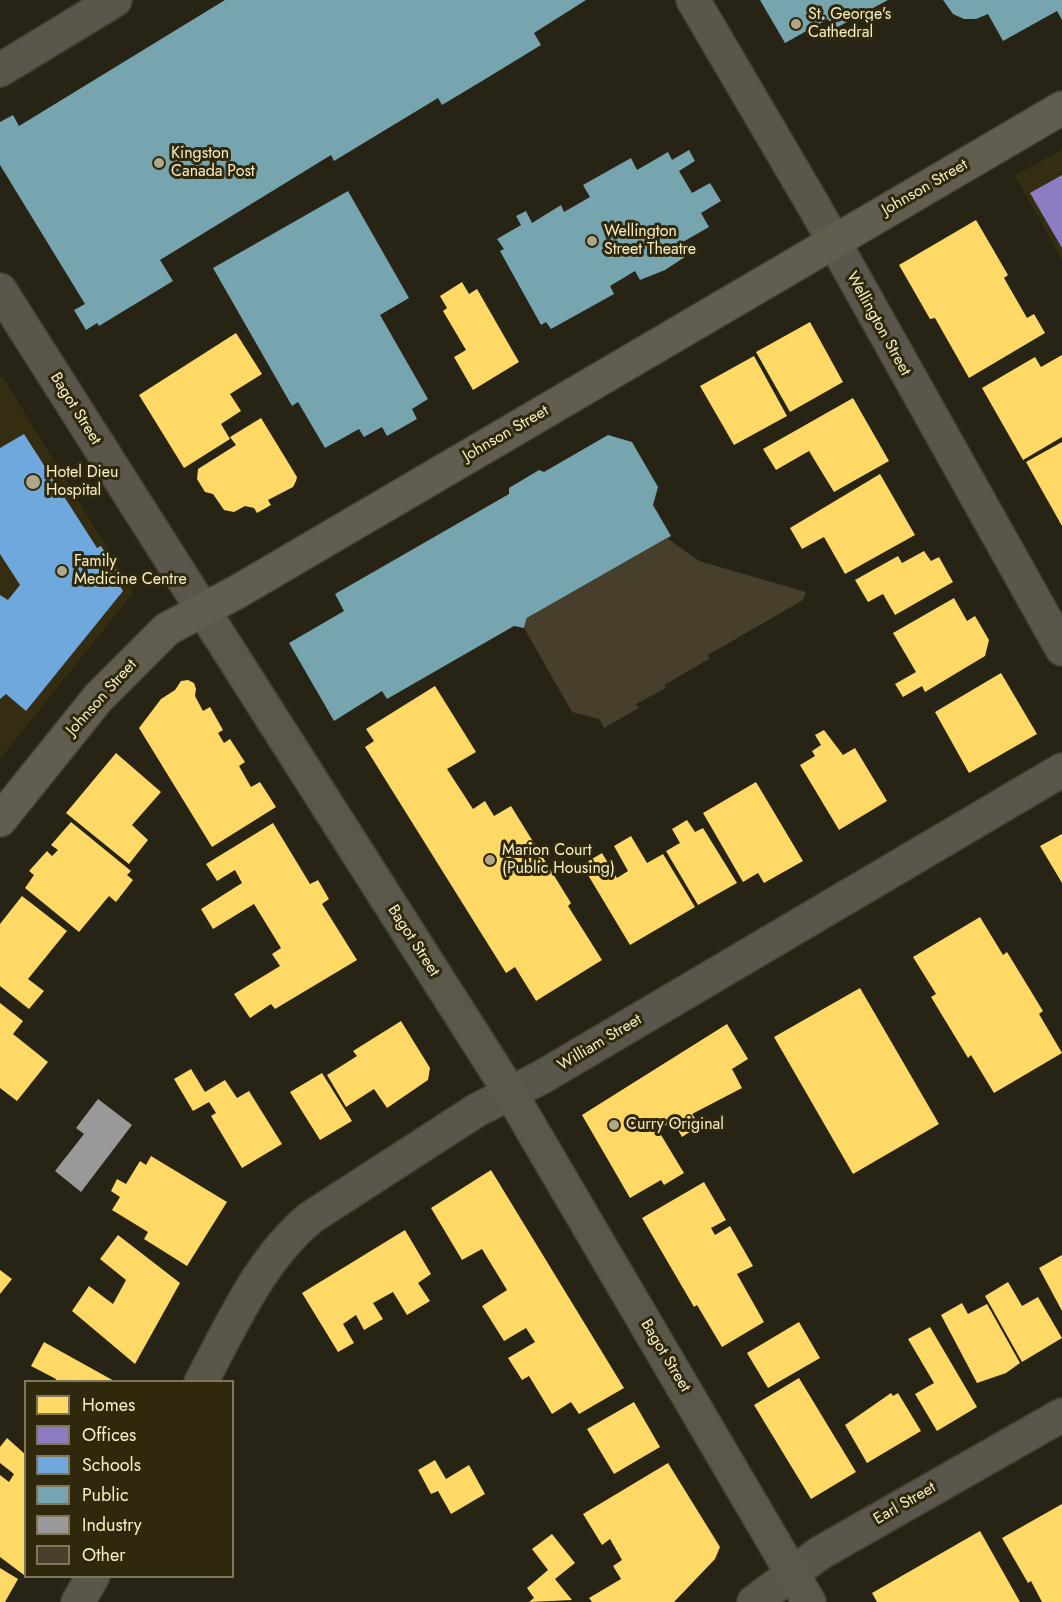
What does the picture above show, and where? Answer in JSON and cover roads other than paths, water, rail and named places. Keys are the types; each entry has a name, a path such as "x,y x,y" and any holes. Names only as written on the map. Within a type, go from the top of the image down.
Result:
{"main road":[{"name":"Johnson Street","path":"0,820 98,698 167,629 1062,108"},
{"name":"Bagot Street","path":"203,609 511,1094 809,1602"}],"street":[{"path":"0,70 115,0"},
{"name":"Wellington Street","path":"693,0 1062,649"},
{"name":"Bagot Street","path":"0,290 203,609"},
{"name":"William Street","path":"202,1380 270,1260 291,1234 310,1218 477,1110 511,1094 1062,770"},
{"name":"Earl Street","path":"754,1602 820,1553 1062,1415"},
{"path":"78,1602 92,1578"}],"place":[{"name":"St. George's Cathedral","path":"796,24"},
{"name":"Kingston Canada Post","path":"159,163"},
{"name":"Wellington Street Theatre","path":"592,241"},
{"name":"Hotel Dieu Hospital","path":"33,482"},
{"name":"Family Medicine Centre","path":"62,571"},
{"name":"Marion Court (Public Housing)","path":"490,860"},
{"name":"Curry Original","path":"614,1125"}]}
